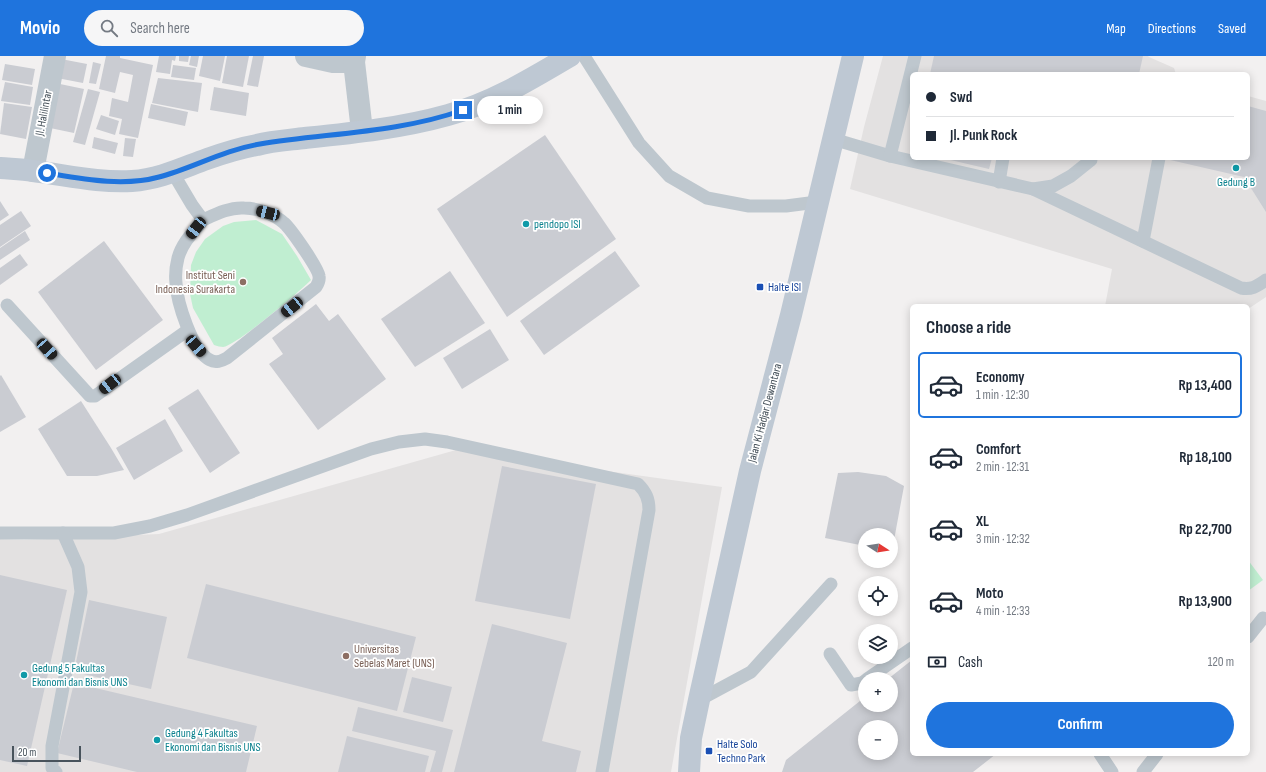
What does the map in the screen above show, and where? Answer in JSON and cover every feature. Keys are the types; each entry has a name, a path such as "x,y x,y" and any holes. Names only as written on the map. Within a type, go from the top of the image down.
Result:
{"main road":[{"path":"0,168 107,181 157,178 231,150 259,144 414,123 448,115 478,105 503,94 570,56"},
{"name":"Jalan Ki Hadjar Dewantara","path":"689,772 691,738 750,471 791,316 853,56"}],"street":[{"name":"Jl. Halilintar","path":"33,171 55,56"},
{"path":"306,56 333,62 354,59 362,131"}],"lane":[{"path":"584,56 639,142 669,176 707,198 749,206 786,206 817,202"},
{"path":"911,72 915,56"},
{"path":"890,156 910,76"},
{"path":"833,139 890,156 1033,189 1241,288 1249,289 1266,280"},
{"path":"999,182 1003,160"},
{"path":"1033,189 1053,186 1071,176 1091,160"},
{"path":"1143,241 1159,160"},
{"path":"173,173 192,205 203,220"},
{"path":"244,208 268,213 285,223 314,264 320,279 316,287 245,344 222,361 214,362 206,358 196,346 188,330 178,300 176,283 176,267 182,246 203,220 227,209 244,208"},
{"path":"7,305 90,396 95,396 188,330"},
{"path":"0,533 114,533 150,526 187,515 370,449 400,442 425,439 447,442 638,484 644,490 649,500 649,510 602,772"},
{"path":"56,772 52,768 52,746 81,592 78,566 63,533"},
{"path":"699,700 751,672 831,584"},
{"path":"1250,634 1263,618"},
{"path":"878,672 910,649"},
{"path":"830,654 851,684 858,683"},
{"path":"1101,756 1112,772"},
{"path":"1143,772 1155,756"}],"shaded area":[{"path":"883,56 1148,56 1174,68 1175,72 910,72 910,160 1250,160 1250,97 1266,101 1266,297 1250,308 1250,304 1105,304 1112,269 850,189 864,127"},
{"name":"Universitas Sebelas Maret (UNS)","path":"456,450 722,487 671,772 0,772 0,539 24,540 159,534"}],"green space":[{"path":"256,220 282,234 311,280 282,306 241,337 223,347 214,345 193,308 190,294 191,265 196,252 205,239 223,226 234,222"},
{"path":"1250,563 1263,580 1250,590"}],"building":[{"path":"106,56 120,56 120,58 153,65 138,138 119,134 122,119 109,116 112,98 128,102 133,75 120,72 115,93 99,89"},
{"path":"159,56 176,56 175,61 172,60 170,74 156,72"},
{"path":"179,56 189,56 188,62 179,61"},
{"path":"191,56 199,56 197,67 189,65"},
{"path":"203,56 225,56 220,81 199,76"},
{"path":"227,56 249,56 243,87 222,83"},
{"path":"253,56 264,56 258,87 247,85"},
{"path":"934,56 1143,56 1139,72 930,72"},
{"path":"61,59 87,64 83,83 57,78"},
{"path":"93,62 101,64 96,84 89,83"},
{"path":"5,64 35,69 32,85 2,80"},
{"path":"173,65 196,68 194,80 171,77"},
{"path":"158,78 202,83 198,112 152,103"},
{"path":"5,82 33,87 30,105 1,101"},
{"path":"60,84 84,89 74,133 50,128"},
{"path":"214,87 249,93 246,116 210,110"},
{"path":"88,89 100,92 85,145 73,142"},
{"path":"4,103 32,107 26,139 0,134"},
{"path":"151,104 188,112 185,126 148,118"},
{"name":"Gedung B","path":"1250,107 1266,111 1266,212 1244,177 1170,160 1250,160"},
{"path":"101,115 119,121 115,135 96,129"},
{"name":"pendopo ISI","path":"545,135 616,239 507,317 437,209"},
{"path":"94,137 118,143 115,154 92,148"},
{"path":"125,138 136,139 133,157 123,156"},
{"path":"951,160 991,160 989,169"},
{"path":"0,201 9,215 0,221"},
{"path":"21,211 31,226 0,247 0,225"},
{"path":"25,231 30,240 0,260 0,248"},
{"path":"104,241 163,320 96,370 38,292"},
{"path":"615,251 640,286 544,355 520,321"},
{"path":"20,254 28,265 0,285 0,268"},
{"path":"450,271 485,323 415,367 381,319"},
{"path":"316,304 329,321 338,314 386,379 318,430 269,364 283,354 272,338"},
{"path":"490,329 509,360 462,389 443,358"},
{"path":"1,375 26,417 0,432 0,376"},
{"path":"198,389 240,453 210,473 168,408"},
{"path":"81,401 124,470 97,476 67,476 38,429"},
{"path":"165,419 183,451 134,480 116,448"},
{"path":"502,466 596,484 570,619 475,601"},
{"path":"858,472 886,476 904,486 896,528 858,528 858,545 825,538 838,473"},
{"name":"Gedung 5 Fakultas Ekonomi dan Bisnis UNS","path":"0,575 67,590 27,766 0,760"},
{"path":"206,584 416,637 397,711 187,658"},
{"path":"89,600 167,617 151,689 74,672"},
{"path":"492,624 567,643 542,741 581,751 576,772 454,772"},
{"path":"910,662 910,756 993,756 973,772 782,772 786,760 858,703 858,712 898,712 897,672"},
{"path":"412,677 452,687 443,722 403,712"},
{"name":"Gedung 4 Fakultas Ekonomi dan Bisnis UNS","path":"74,683 257,726 246,772 137,772 57,753"},
{"path":"358,707 453,730 442,772 430,772 436,751 352,731"},
{"path":"347,736 429,756 425,772 338,772"}],"place":[{"name":"Gedung B","path":"1236,168"},
{"name":"pendopo ISI","path":"526,224"},
{"name":"Institut Seni Indonesia Surakarta","path":"243,282"},
{"name":"Halte ISI","path":"760,287"},
{"name":"Universitas Sebelas Maret (UNS)","path":"346,656"},
{"name":"Gedung 5 Fakultas Ekonomi dan Bisnis UNS","path":"24,675"},
{"name":"Gedung 4 Fakultas Ekonomi dan Bisnis UNS","path":"157,740"},
{"name":"Halte Solo Techno Park","path":"709,751"}],"route":[{"path":"47,173 107,181 132,181 157,178 231,150 259,144 414,123 463,110"}]}
